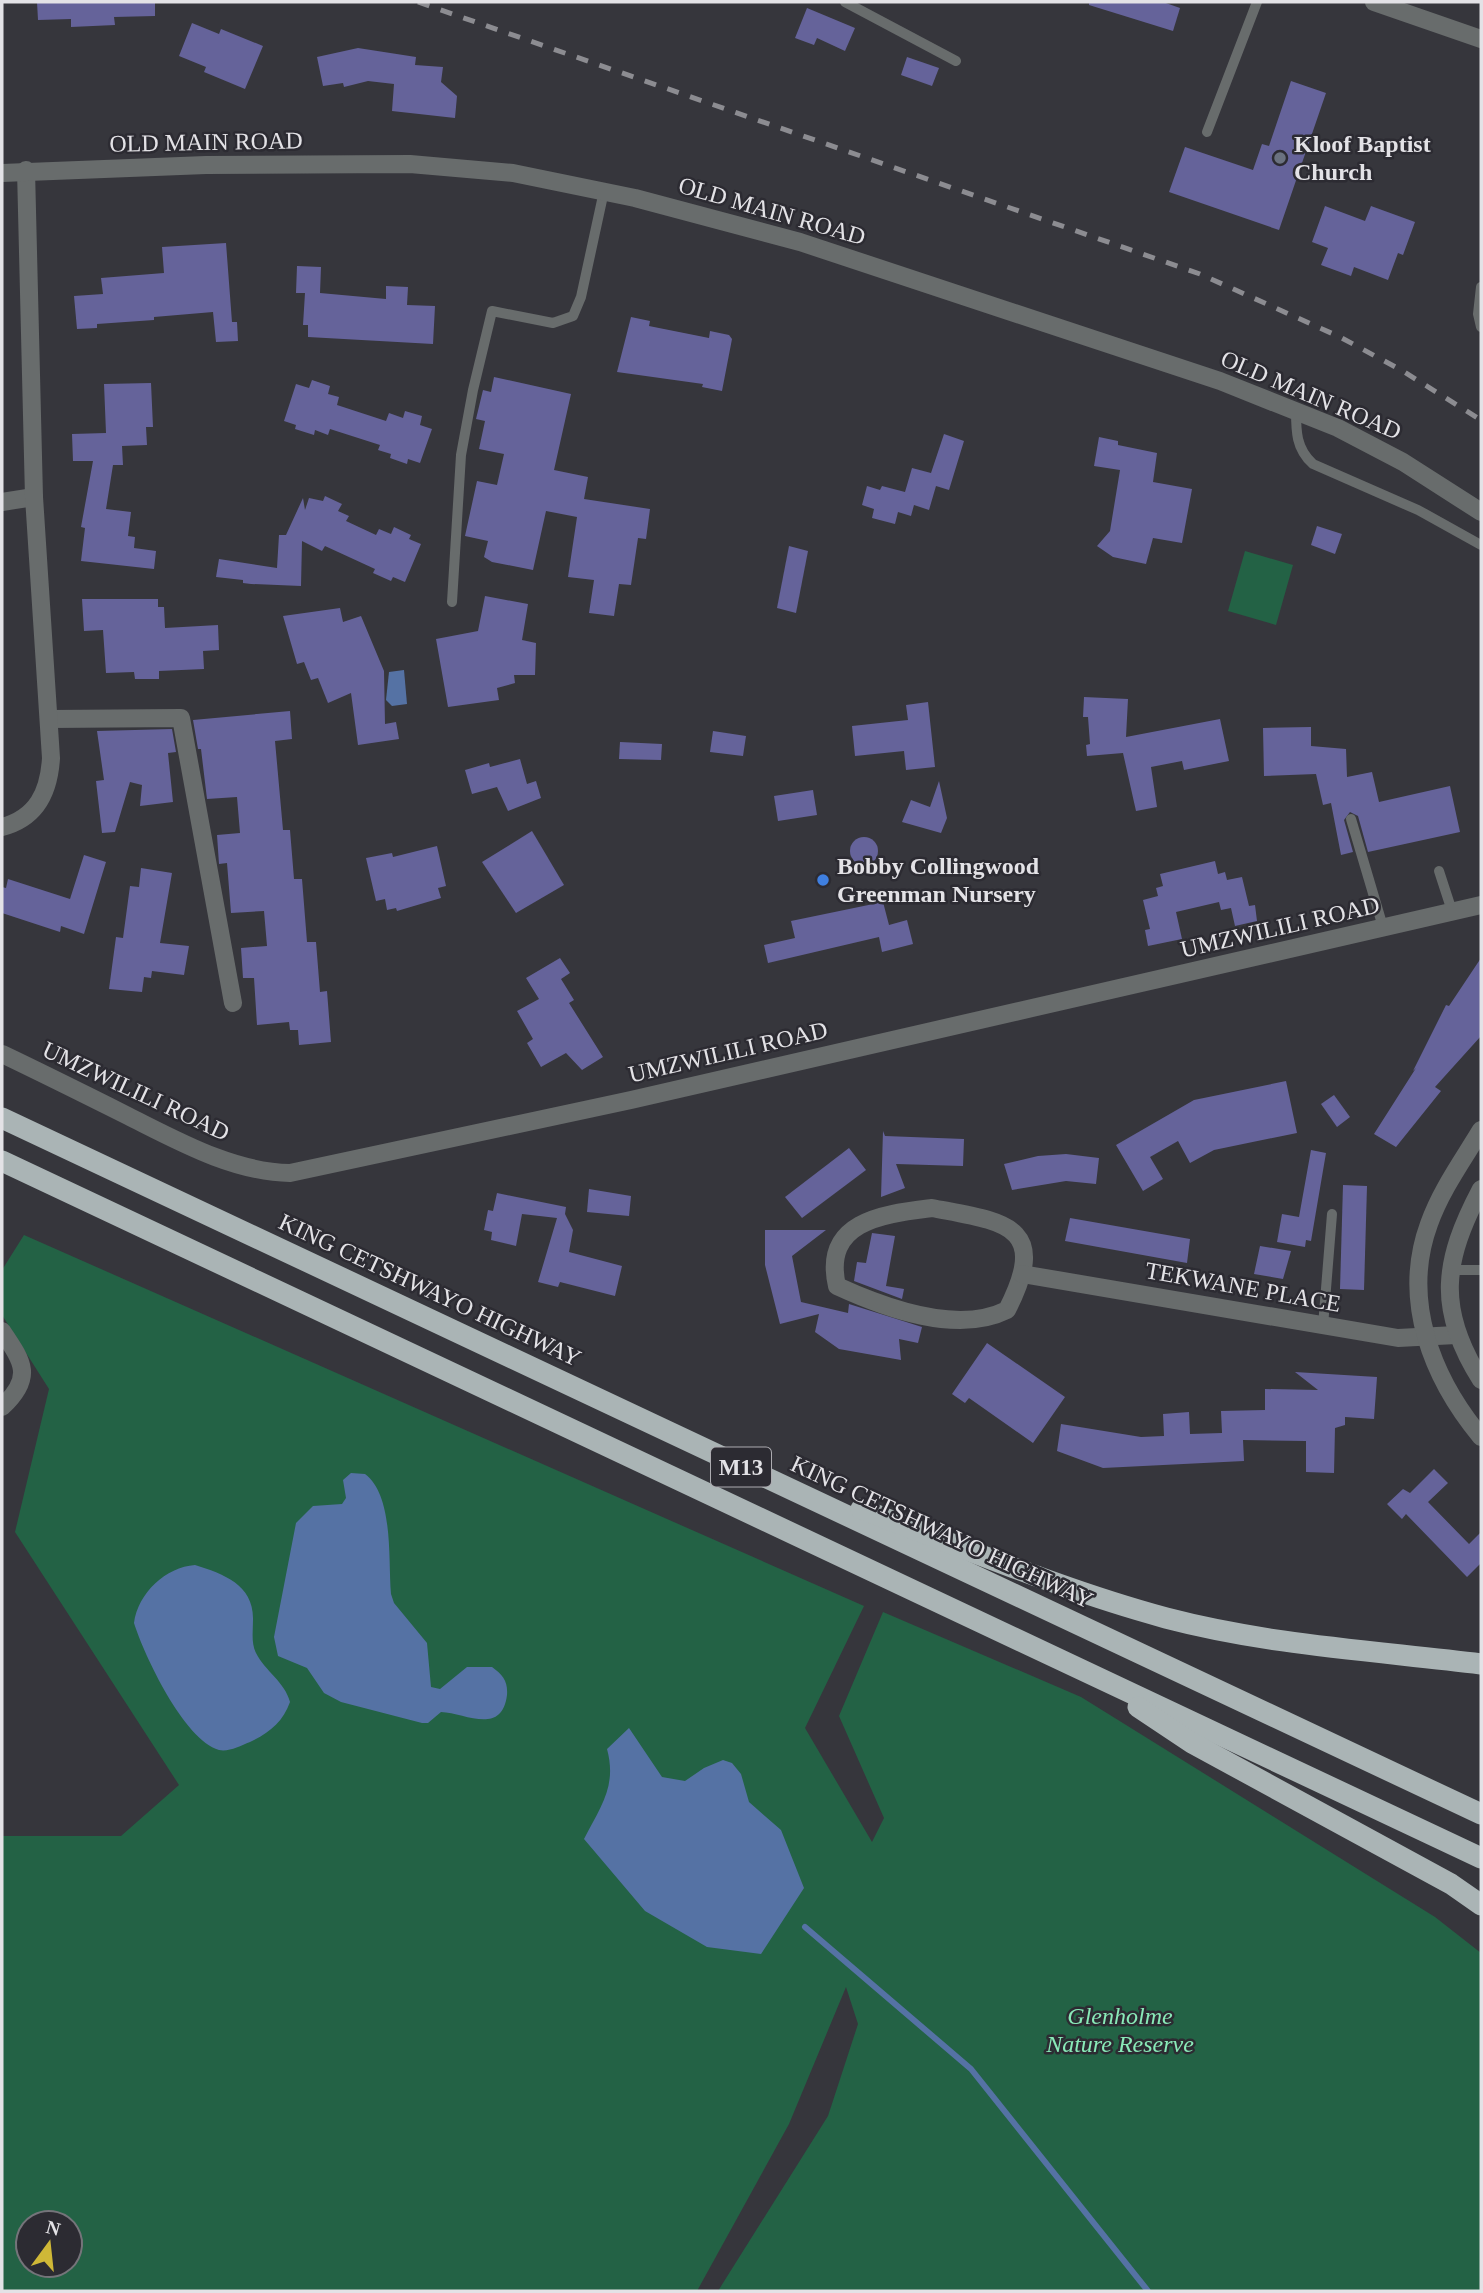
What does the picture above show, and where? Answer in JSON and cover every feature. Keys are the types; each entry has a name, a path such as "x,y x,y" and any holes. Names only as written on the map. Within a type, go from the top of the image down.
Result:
{"highway":[{"name":"KING CETSHWAYO HIGHWAY","path":"2,1118 1481,1814"},
{"name":"M13","path":"2,1161 1481,1858"},
{"path":"727,1460 1108,1600 1167,1618 1286,1642 1481,1664"},
{"path":"1074,1665 1192,1743 1451,1884 1481,1905"}],"street":[{"path":"1374,2 1481,39"},
{"name":"OLD MAIN ROAD","path":"2,173 26,170 410,164 513,173 604,191 800,242 1207,377 1296,410 1403,462 1481,512"},
{"path":"2,827 31,813 47,792 50,774 50,719 34,497 26,170"},
{"path":"2,502 34,497"},
{"path":"50,719 181,718 233,1003"},
{"name":"UMZWILILI ROAD","path":"2,1054 165,1136 256,1169 290,1173 631,1100 1481,905"},
{"path":"1481,1130 1442,1195 1428,1225 1418,1288 1424,1338 1442,1380 1481,1437"},
{"path":"1481,1189 1461,1231 1450,1270 1450,1300 1456,1335 1481,1380"},
{"path":"932,1208 995,1220 1018,1234 1025,1248 1022,1274 1007,1310 992,1318 932,1317 859,1296 837,1286 835,1254 849,1230 881,1214 932,1208"},
{"name":"TEKWANE PLACE","path":"1022,1274 1398,1338 1456,1335"},
{"path":"2,1331 19,1356 23,1370 18,1390 2,1407"}],"lane":[{"path":"845,2 956,61"},
{"path":"1207,132 1257,2"},
{"path":"452,602 461,455 472,390 492,311 553,323 573,316 581,297 604,191"},
{"path":"1481,287 1478,314 1481,327"},
{"path":"1296,410 1296,437 1303,453 1313,464 1418,510 1481,545"},
{"path":"1351,819 1383,928"},
{"path":"1439,871 1452,911"},
{"path":"1323,1326 1332,1214"},
{"path":"1450,1270 1481,1270"}],"green space":[{"path":"1245,551 1293,565 1276,625 1228,611"},
{"name":"Glenholme Nature Reserve","path":"24,1235 864,1606 805,1728 872,1842 884,1818 839,1716 883,1612 1081,1697 1435,1917 1481,1953 1481,2291 718,2291 828,2116 858,2024 846,1987 789,2124 697,2291 2,2291 2,1836 121,1836 179,1785 15,1532 49,1389 2,1315 2,1270"}],"water":[{"path":"404,670 407,704 392,706 386,700 389,672"},
{"path":"351,1473 365,1474 381,1497 388,1529 391,1594 394,1603 427,1643 431,1687 440,1689 467,1667 492,1667 502,1676 507,1686 504,1708 498,1715 481,1719 441,1712 428,1723 422,1723 341,1702 324,1693 307,1668 278,1656 274,1637 296,1523 313,1506 342,1504 346,1498 343,1480"},
{"path":"195,1565 226,1577 243,1590 252,1608 254,1649 284,1688 290,1702 279,1721 269,1731 250,1742 227,1750 219,1750 206,1743 179,1714 156,1675 134,1623 141,1602 155,1584 174,1571"},
{"path":"629,1728 662,1777 685,1781 704,1768 723,1760 732,1763 741,1774 749,1802 781,1830 804,1888 761,1954 707,1947 645,1911 584,1839 609,1785 610,1762 607,1749"}],"building":[{"path":"37,2 155,2 155,16 114,17 115,25 71,27 71,19 38,20"},
{"path":"1089,2 1163,2 1180,8 1173,31 1089,5"},
{"path":"807,8 855,28 845,51 817,38 814,45 795,38"},
{"path":"192,23 219,34 221,29 263,46 245,89 204,72 206,67 179,56"},
{"path":"358,48 416,57 415,65 443,67 441,82 457,96 455,118 392,111 394,84 368,81 344,87 343,83 323,86 317,57"},
{"path":"907,57 939,68 932,86 901,75"},
{"name":"Kloof Baptist Church","path":"1291,81 1326,93 1279,230 1169,192 1185,147 1253,170 1262,144 1269,146"},
{"path":"1325,206 1365,221 1371,206 1415,222 1403,255 1398,253 1388,280 1354,267 1351,276 1321,265 1328,248 1312,242"},
{"path":"226,243 232,322 237,322 238,341 216,342 213,312 97,324 97,328 77,329 74,296 103,294 101,278 164,273 162,247"},
{"path":"297,266 321,267 320,293 386,299 386,286 408,287 407,305 435,306 433,344 308,337 308,325 303,325 305,293 296,293"},
{"path":"631,317 650,321 649,326 709,338 710,331 729,335 732,339 722,391 702,387 703,384 617,372"},
{"path":"494,377 571,394 554,470 588,477 584,499 650,509 646,539 638,538 631,585 619,584 614,616 589,613 594,580 568,577 577,517 546,511 533,570 492,562 484,557 488,541 465,536 477,481 497,485 504,454 479,449 485,421 476,419 483,390 491,392"},
{"path":"312,380 330,386 328,394 339,397 337,405 386,421 389,413 403,418 405,411 422,416 420,425 432,429 420,463 408,459 407,464 390,458 391,454 378,450 380,445 330,429 328,435 315,430 314,435 295,429 296,425 284,421 296,384 309,388"},
{"path":"151,383 153,427 146,427 147,445 122,446 123,465 113,465 106,509 131,512 128,536 135,537 134,548 156,551 154,569 81,561 85,528 81,527 93,461 73,461 72,434 106,433 104,384"},
{"path":"944,434 964,441 949,490 936,486 929,510 914,505 911,516 898,512 895,524 872,518 874,509 862,505 867,486 880,490 882,486 905,492 912,468 931,473"},
{"path":"1099,437 1118,441 1118,445 1157,453 1153,482 1192,489 1182,543 1153,538 1146,564 1113,557 1097,546 1110,531 1120,470 1094,466"},
{"path":"325,496 342,504 338,511 349,516 346,521 376,535 379,529 391,534 394,527 411,535 409,539 421,544 405,582 393,577 391,581 373,573 375,569 325,546 322,551 302,541 301,586 251,584 243,583 243,580 216,577 219,559 277,568 279,535 286,535 303,498 305,510 309,498 323,501"},
{"path":"1317,526 1342,534 1335,554 1311,545"},
{"path":"789,546 808,551 796,613 777,608"},
{"path":"485,596 528,604 522,640 536,643 535,675 514,675 515,683 497,688 499,700 448,707 436,639 478,631"},
{"path":"82,599 158,599 158,607 164,607 165,628 218,625 219,650 203,651 204,669 159,671 159,679 135,679 134,672 106,673 103,630 84,631"},
{"path":"340,608 343,622 361,616 384,671 385,724 396,722 399,739 358,745 351,693 328,703 318,678 311,680 304,662 297,664 283,616"},
{"path":"1084,697 1128,699 1126,737 1220,719 1229,761 1184,770 1182,761 1151,767 1157,807 1136,811 1123,753 1087,756 1086,745 1090,744 1088,717 1083,717"},
{"path":"928,702 935,767 906,770 904,751 855,756 852,726 908,720 906,705"},
{"path":"290,711 292,739 275,741 283,830 290,830 294,879 302,879 307,942 316,942 320,992 327,991 331,1042 299,1045 298,1030 290,1030 289,1022 257,1025 254,978 243,978 241,948 267,946 264,911 231,913 227,863 219,864 217,835 240,833 237,797 207,799 201,749 198,749 193,720"},
{"path":"1311,727 1311,746 1346,749 1347,777 1372,772 1379,802 1450,786 1460,832 1368,852 1358,816 1350,812 1344,820 1353,852 1341,855 1331,803 1323,805 1316,774 1264,776 1263,728"},
{"path":"172,729 176,752 168,753 173,802 140,806 142,785 130,782 115,832 102,833 96,781 104,780 97,731"},
{"path":"713,731 746,736 743,756 710,752"},
{"path":"620,742 662,744 661,760 619,759"},
{"path":"520,759 527,784 536,781 541,798 508,811 497,787 472,794 465,770 489,763 490,767"},
{"path":"939,781 947,818 941,833 902,822 911,800 930,807"},
{"path":"813,790 817,815 778,821 774,796"},
{"path":"532,831 564,885 516,913 482,862"},
{"path":"864,837 874,841 878,851 874,861 864,865 854,861 850,851 854,841"},
{"path":"437,846 446,886 438,888 441,898 397,911 396,908 387,910 385,899 376,901 366,858 392,853 393,857"},
{"path":"84,855 106,862 84,934 61,926 60,932 2,913 2,887 6,888 8,879 70,899"},
{"path":"1215,861 1218,874 1225,872 1227,880 1242,877 1249,906 1255,905 1257,921 1235,926 1231,908 1221,910 1219,902 1176,912 1182,939 1148,946 1145,930 1150,929 1143,900 1158,896 1156,888 1163,886 1160,874"},
{"path":"141,868 172,873 160,943 189,946 184,975 152,971 151,978 144,977 142,992 109,989 116,937 123,938 130,886 139,887"},
{"path":"883,902 889,925 907,920 913,944 882,952 879,937 768,963 764,945 795,938 791,921"},
{"path":"560,958 570,973 561,979 574,1000 569,1003 603,1057 582,1070 566,1053 541,1067 527,1043 533,1039 517,1011 539,999 526,978"},
{"path":"1481,958 1481,1036 1435,1087 1441,1091 1396,1147 1374,1134 1416,1068 1413,1071 1446,1005 1449,1006"},
{"path":"1286,1081 1297,1133 1214,1150 1190,1163 1178,1141 1150,1157 1163,1179 1143,1191 1116,1145 1194,1100"},
{"path":"1334,1095 1350,1117 1337,1127 1321,1104"},
{"path":"883,1131 885,1136 964,1139 963,1166 896,1164 905,1188 881,1197"},
{"path":"849,1148 866,1170 802,1218 785,1197"},
{"path":"1311,1150 1326,1153 1311,1241 1306,1240 1305,1247 1277,1242 1282,1214 1299,1217"},
{"path":"1066,1154 1099,1158 1096,1184 1066,1181 1012,1190 1004,1164 1038,1156"},
{"path":"1343,1185 1367,1186 1364,1290 1340,1289"},
{"path":"589,1189 631,1196 629,1216 587,1212"},
{"path":"497,1193 566,1207 565,1214 573,1230 569,1252 622,1266 615,1296 560,1282 558,1287 538,1282 557,1218 522,1214 516,1246 491,1240 492,1232 484,1230 488,1210 493,1211"},
{"path":"1070,1218 1190,1239 1187,1263 1065,1241"},
{"path":"765,1230 826,1230 792,1256 801,1302 848,1313 849,1304 922,1327 918,1343 899,1339 901,1360 839,1349 815,1332 819,1314 780,1324 765,1265"},
{"path":"872,1233 895,1236 886,1286 904,1289 902,1299 854,1281 857,1262 866,1263"},
{"path":"1260,1246 1291,1251 1283,1279 1254,1274"},
{"path":"987,1343 1065,1397 1033,1443 969,1398 965,1403 952,1394"},
{"path":"1295,1372 1377,1377 1374,1419 1345,1417 1345,1425 1335,1428 1334,1473 1306,1472 1306,1441 1243,1440 1244,1461 1103,1468 1057,1451 1061,1424 1141,1437 1164,1436 1163,1414 1189,1412 1190,1434 1222,1433 1221,1411 1265,1410 1265,1389 1318,1390"},
{"path":"1434,1469 1448,1483 1428,1502 1469,1544 1481,1532 1481,1563 1467,1577 1406,1514 1402,1519 1387,1504 1403,1489 1410,1493"}],"waterway":[{"path":"805,1927 971,2069 1148,2291"}],"railway":[{"path":"418,2 1200,274 1340,337 1401,370 1481,420"}],"place":[{"name":"Kloof Baptist Church","path":"1280,158"},
{"name":"Bobby Collingwood Greenman Nursery","path":"823,880"}]}
